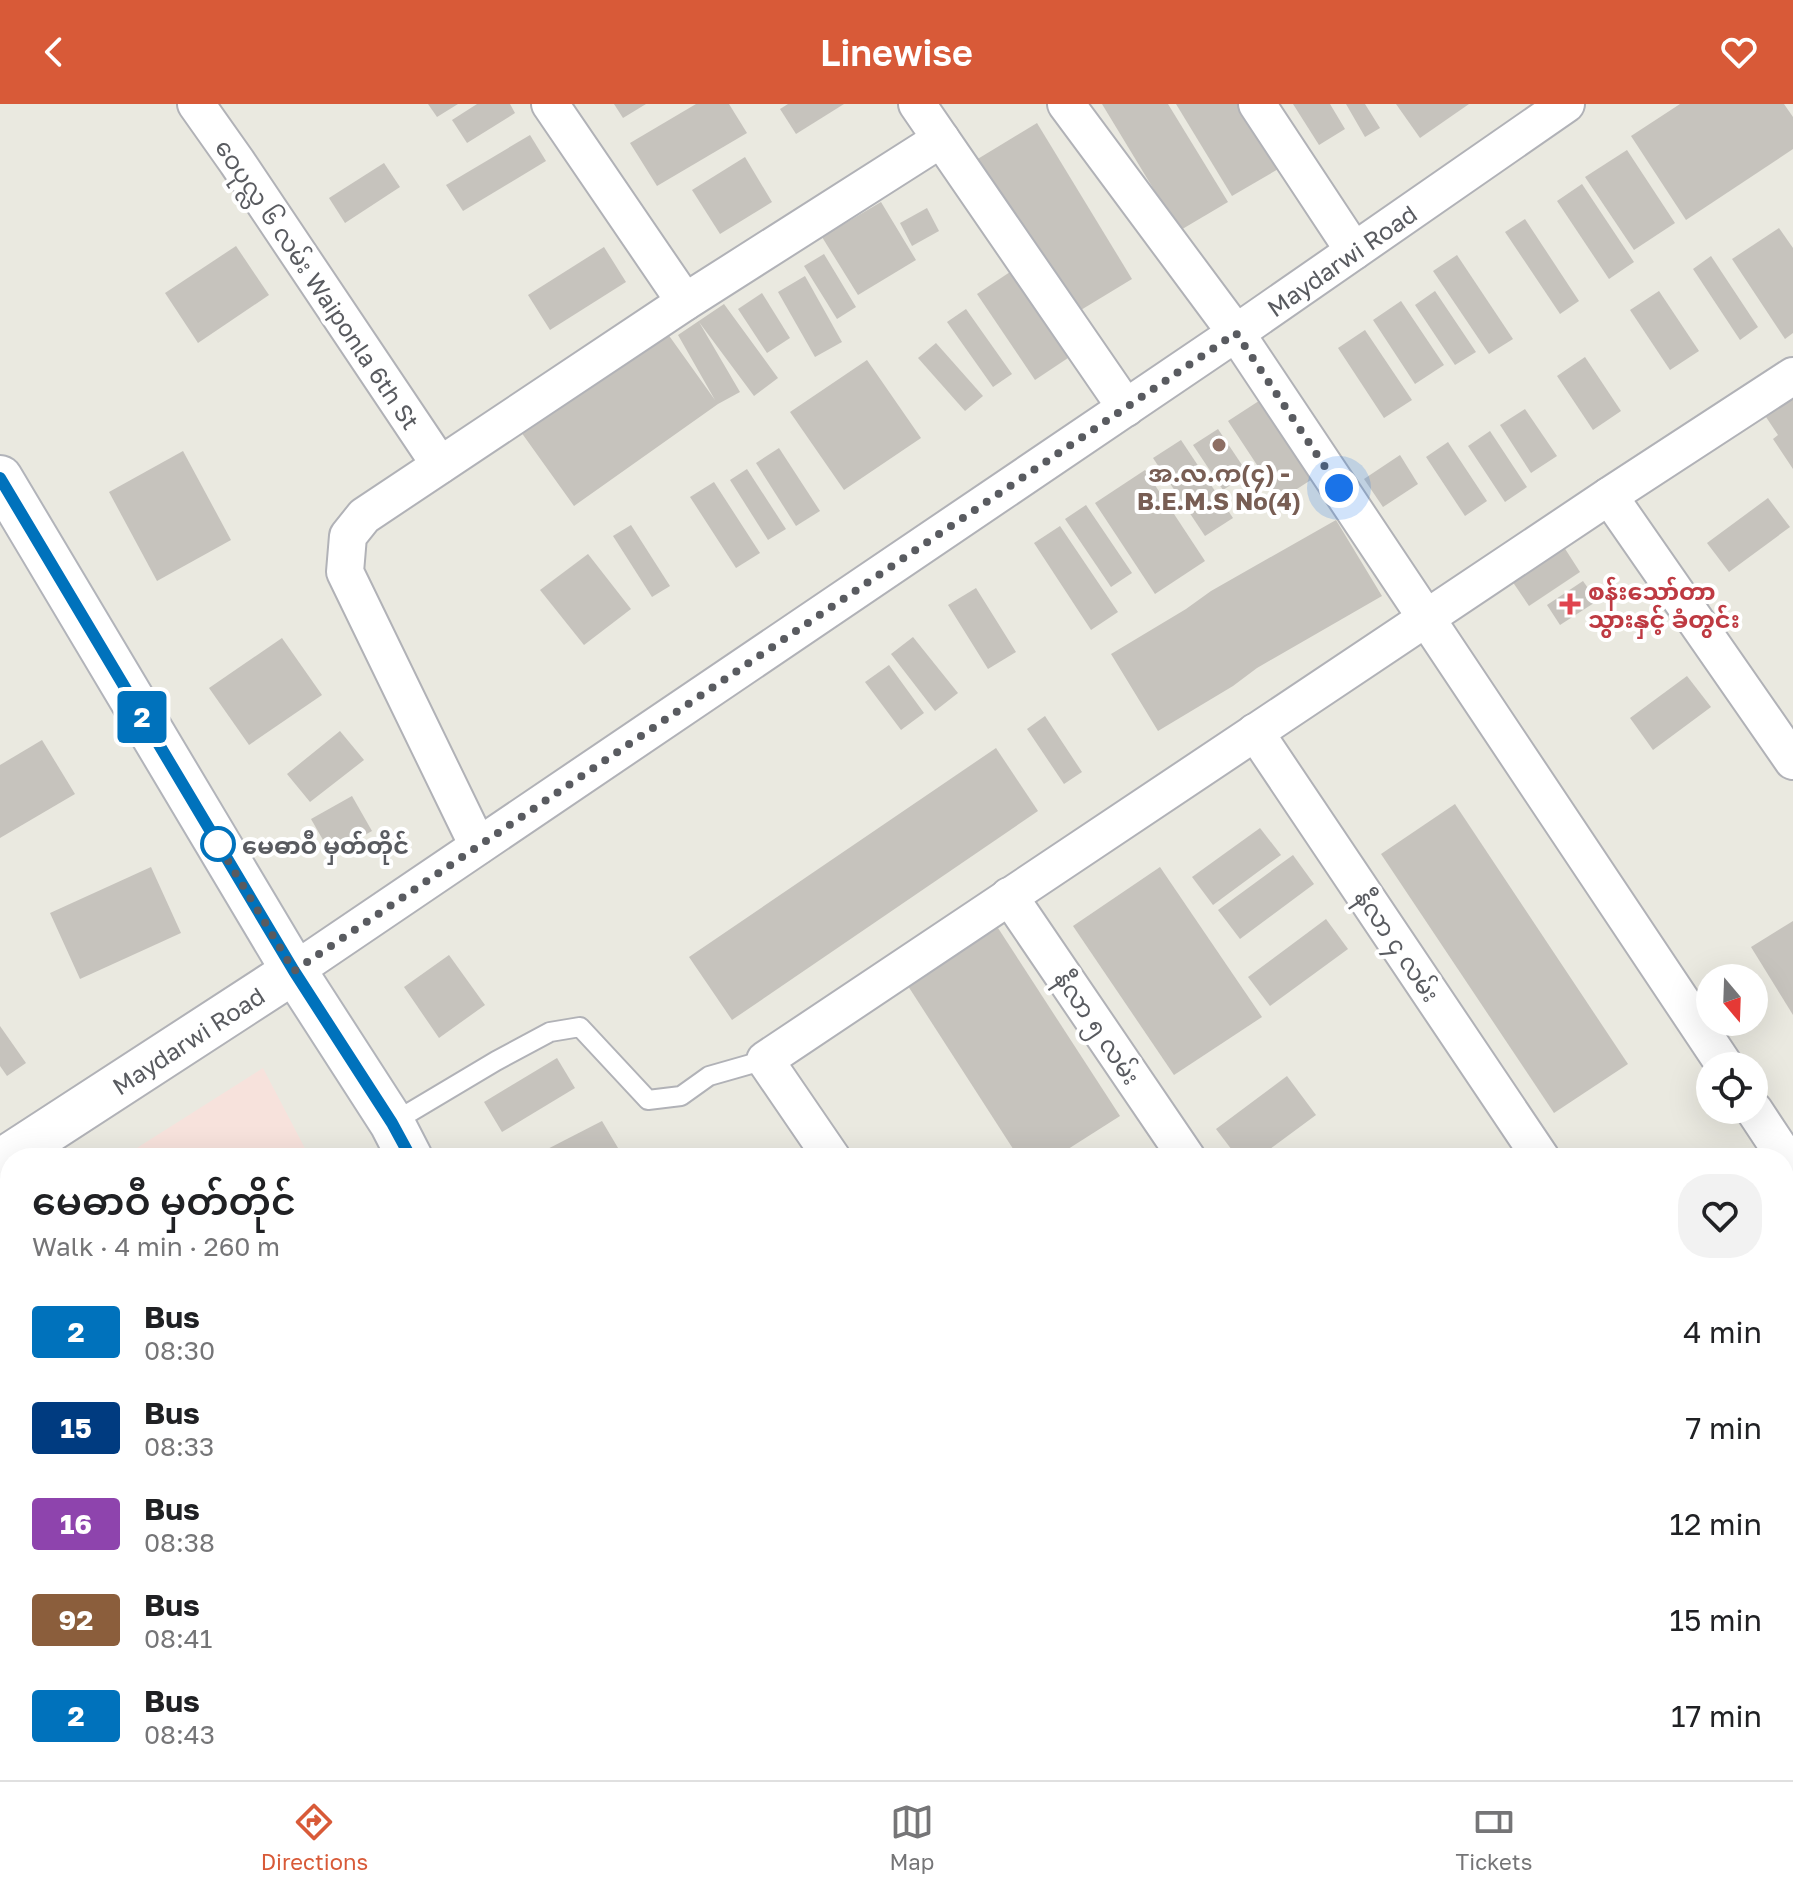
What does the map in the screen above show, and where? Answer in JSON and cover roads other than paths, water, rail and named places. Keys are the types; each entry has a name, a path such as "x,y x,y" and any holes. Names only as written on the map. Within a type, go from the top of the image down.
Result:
{"main road":[{"path":"0,478 294,971 401,1141"},
{"name":"Maydarwi Road","path":"22,1148 294,971"}],"street":[{"name":"ဝေပုလ္လ ၆ လမ်း Waiponla 6th St","path":"196,104 440,465"},
{"path":"550,104 685,302"},
{"path":"917,104 1126,408"},
{"path":"1066,104 1236,333 1716,1052"},
{"path":"1257,104 1354,251"},
{"name":"Maydarwi Road","path":"294,971 1126,408 1566,104"},
{"path":"478,846 345,572 348,536 364,516 440,465 685,302 941,139"},
{"path":"825,1148 765,1060 1793,376"},
{"path":"1609,496 1793,761"},
{"name":"နီလာ ၄ လမ်း","path":"1255,732 1534,1148"},
{"name":"နီလာ ၅ လမ်း","path":"1009,896 1180,1148"},
{"path":"1763,1124 1779,1148"}],"lane":[{"path":"401,1141 550,1032 580,1027 648,1100 681,1096 709,1076 765,1060"}],"place":[{"name":"အ.လ.က(၄) - B.E.M.S No(4)","path":"1219,445"},
{"name":"စန်းသော်တာ သွားနှင့် ခံတွင်း","path":"1570,604"},
{"name":"မေဓာဝီ မှတ်တိုင်","path":"218,844"}]}
